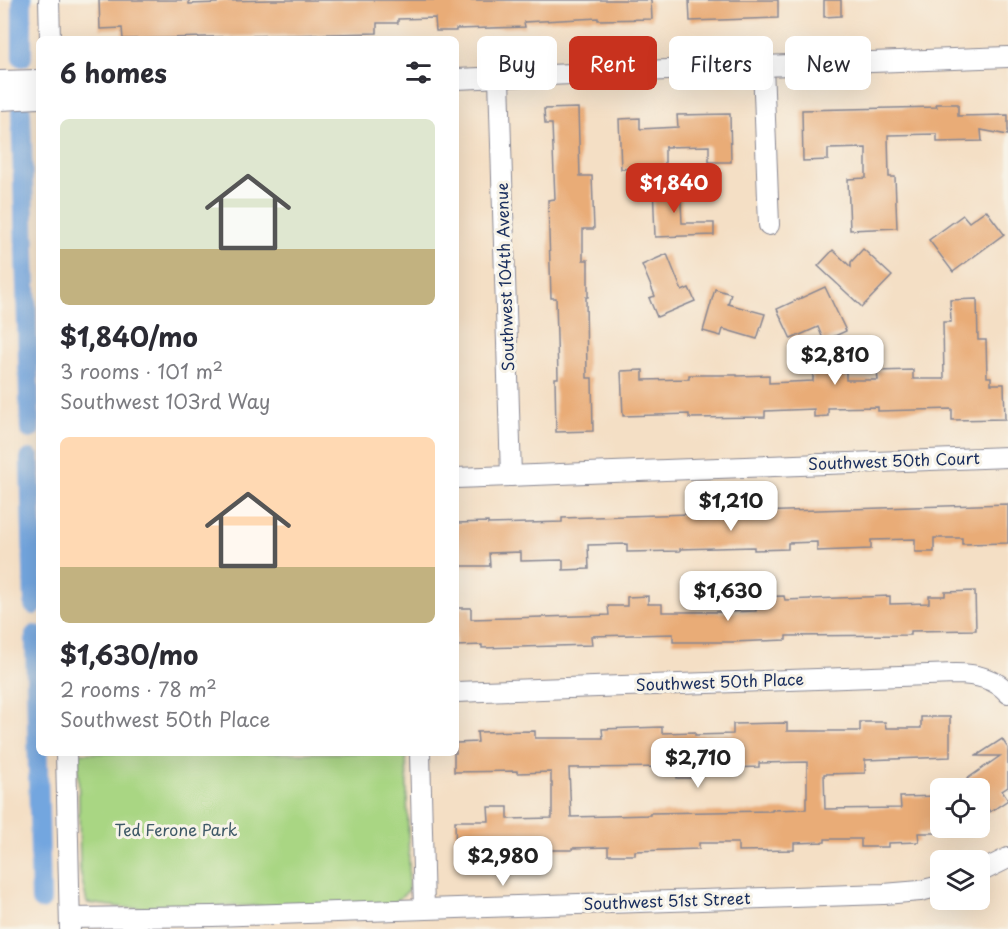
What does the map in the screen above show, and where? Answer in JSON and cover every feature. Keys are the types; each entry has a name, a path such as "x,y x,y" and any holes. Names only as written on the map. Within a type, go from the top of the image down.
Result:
{"street":[{"path":"49,0 50,36"},
{"path":"773,66 1008,57"},
{"path":"557,75 669,70"},
{"path":"459,79 477,79"},
{"path":"0,81 36,81"},
{"name":"Southwest 104th Avenue","path":"499,90 511,476"},
{"path":"764,90 770,225"},
{"path":"0,100 36,98"},
{"name":"Southwest 50th Court","path":"459,478 1008,457"},
{"name":"Southwest 50th Place","path":"459,692 972,674 1000,686 1008,693"},
{"path":"66,756 70,923"},
{"path":"420,756 424,909"},
{"path":"990,867 1008,858"},
{"name":"Southwest 51st Street","path":"70,923 213,923 424,909 884,894 930,888"}],"green space":[{"name":"Ted Ferone Park","path":"78,756 406,756 408,891 393,904 128,908 87,903 80,870"}],"building":[{"path":"99,0 189,0 189,4 270,0 651,0 652,19 598,20 598,18 524,22 525,27 436,31 435,18 398,19 398,23 377,23 377,33 250,36 123,36 122,28 100,29"},
{"path":"689,0 778,0 778,18 690,21"},
{"path":"824,0 841,0 841,16 824,17"},
{"path":"936,104 958,104 958,116 1008,115 1008,135 981,130 982,141 937,142 937,134 888,135 889,177 895,177 897,228 850,230 848,179 866,178 866,148 828,149 828,160 803,161 802,110 937,107"},
{"path":"578,108 580,176 592,176 594,229 583,229 583,260 588,260 587,378 592,378 593,431 556,432 555,378 558,378 556,298 551,298 548,200 555,199 552,124 545,124 544,109"},
{"path":"730,114 731,162 709,162 709,146 665,147 665,167 621,169 619,119 640,118 640,129 678,127 677,115"},
{"path":"680,183 682,223 714,223 714,235 655,237 653,184"},
{"path":"986,210 1004,234 953,272 929,240 963,215 969,222"},
{"path":"863,249 892,276 862,307 818,266 833,250 851,267 851,262"},
{"path":"667,254 682,291 689,288 695,301 657,317 649,298 655,296 642,265"},
{"path":"825,287 846,331 824,341 818,327 791,339 777,309"},
{"path":"715,289 731,294 728,304 765,314 757,339 723,329 721,336 703,331"},
{"path":"977,299 978,340 986,340 987,377 991,377 991,384 1004,384 1005,419 952,420 952,409 878,411 878,407 828,408 828,416 814,417 814,409 765,411 765,417 689,418 689,414 623,416 621,371 643,370 643,380 689,379 689,375 769,375 769,383 813,381 813,372 846,372 846,380 878,380 877,371 913,370 913,379 944,379 943,322 951,322 950,300"},
{"path":"1008,504 1008,543 962,544 962,538 934,538 934,552 915,552 915,539 871,540 871,549 817,551 817,542 788,543 788,549 754,550 754,547 627,552 627,544 588,545 589,569 563,570 563,560 521,561 521,552 489,553 490,566 459,566 459,523 562,522 562,518"},
{"path":"975,591 976,630 911,631 911,635 786,636 786,640 732,642 673,642 673,634 591,636 592,645 482,648 482,645 459,646 459,608 471,608 471,619 609,615 608,606 627,606 627,597 648,596 648,604 662,604 662,612 756,611 756,597 784,596 785,600 890,596 890,604 929,603 929,596 945,596 945,592"},
{"path":"921,717 950,717 950,757 865,760 865,773 824,774 825,809 901,808 900,797 930,796 930,833 918,833 919,842 888,843 888,847 861,847 861,839 825,839 825,842 794,843 794,850 738,851 738,843 699,843 699,849 635,851 635,855 608,855 608,847 572,848 572,850 540,850 540,859 520,859 519,852 475,852 475,861 456,861 455,821 489,821 488,807 508,807 508,819 552,818 551,772 454,772 454,756 459,756 459,743 478,742 477,732 535,731 535,738 603,738 602,729 662,727 662,733 733,734 733,724 787,723 787,731 860,731 860,722 885,722 886,728 921,728","holes":["807,762 806,809 571,817 569,768 677,767 677,778 696,778 696,769 759,767 759,763"]},
{"path":"1002,739 1008,748 1008,787 1002,791 1008,800 990,812 990,778 968,778 1000,756 976,756"}],"waterway":[{"path":"22,0 22,57"},
{"path":"21,111 30,429"},
{"path":"30,459 34,605"},
{"path":"35,635 36,679"},
{"path":"38,756 41,900"}]}
